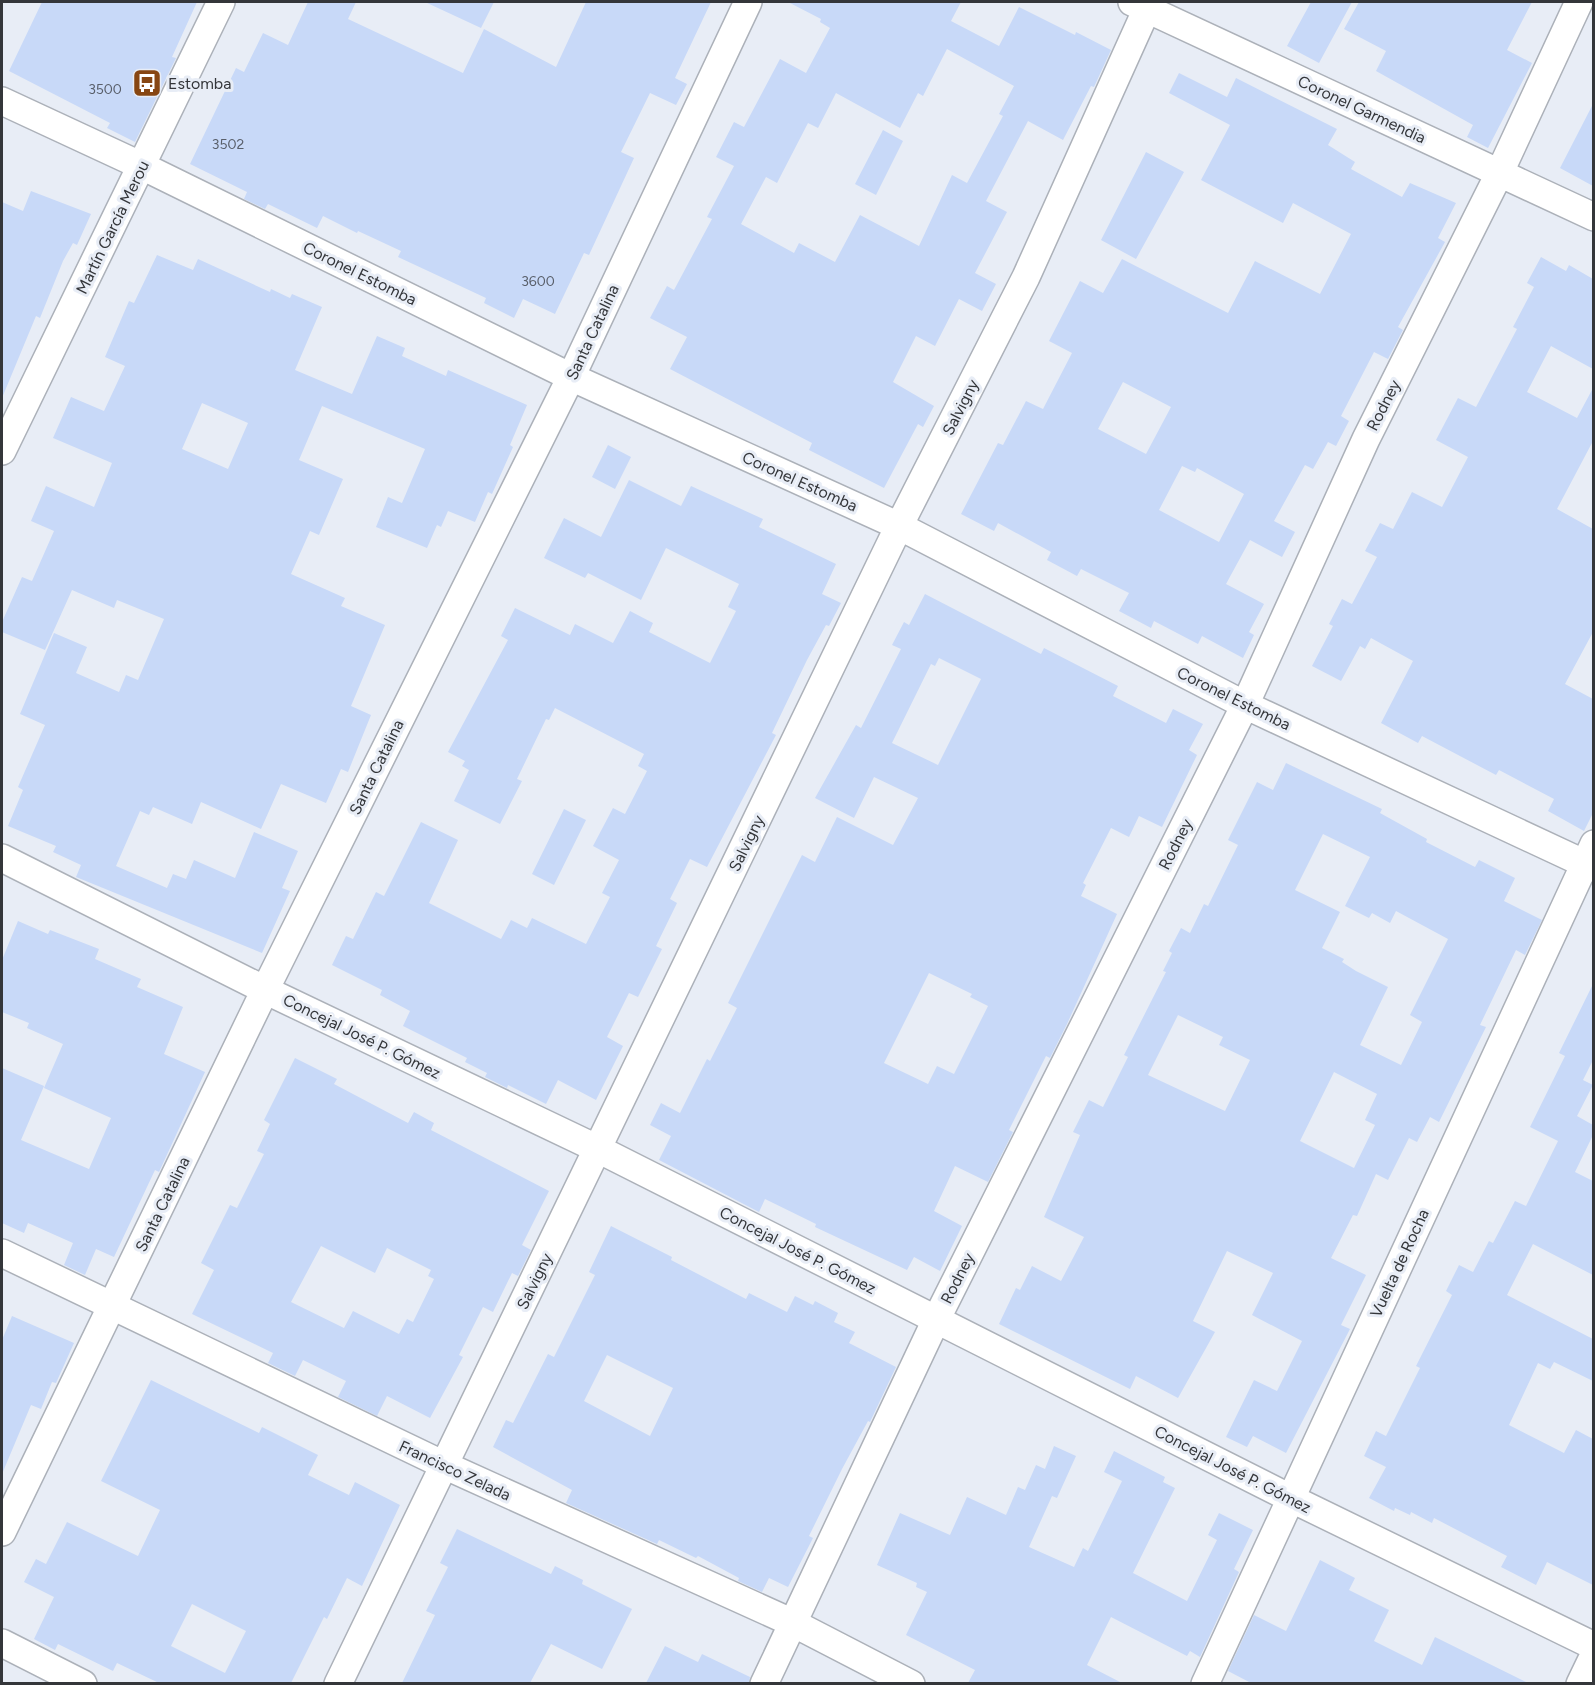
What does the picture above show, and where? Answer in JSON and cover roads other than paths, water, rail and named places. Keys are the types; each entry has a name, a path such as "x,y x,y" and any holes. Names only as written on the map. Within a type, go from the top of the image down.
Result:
{"street":[{"name":"Martín García Merou","path":"2,451 221,2"},
{"name":"Santa Catalina","path":"2,1532 113,1308 265,990 571,376 748,2"},
{"name":"Rodney","path":"764,1683 936,1320 1245,705 1366,439 1499,174 1579,2"},
{"name":"Coronel Garmendia","path":"1143,4 1593,217"},
{"name":"Salvigny","path":"338,1683 899,526 1026,277 1143,4"},
{"name":"Coronel Estomba","path":"2,101 142,166 571,376 899,526 1245,705 1590,859"},
{"name":"Concejal José P. Gómez","path":"2,858 265,990 598,1149 1290,1498 1593,1646"},
{"name":"Vuelta de Rocha","path":"1205,1683 1590,859"},
{"name":"Francisco Zelada","path":"2,1253 444,1465 793,1623 911,1683"},
{"path":"2,1643 83,1683"},
{"path":"1580,1683 1593,1655"}],"place":[{"name":"Estomba","path":"147,83"}]}
